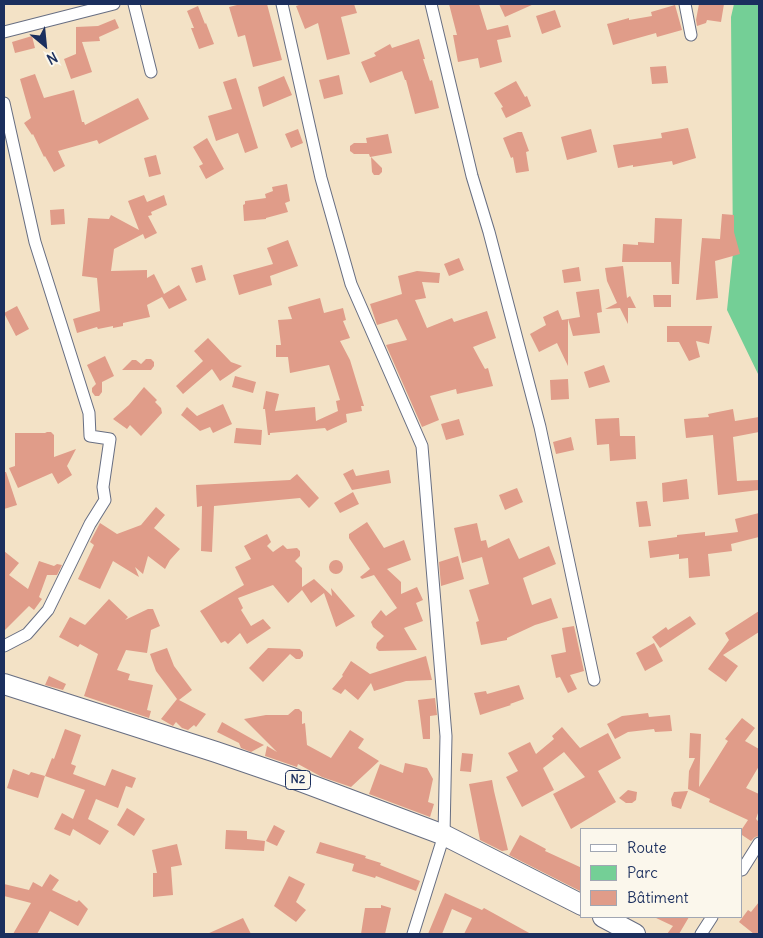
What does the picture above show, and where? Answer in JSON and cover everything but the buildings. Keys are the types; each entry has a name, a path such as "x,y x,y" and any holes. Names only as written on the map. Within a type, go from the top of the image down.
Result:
{"highway":[{"name":"N2","path":"4,684 241,760 444,836 580,904"},
{"path":"605,918 635,934"}],"street":[{"path":"4,32 114,4"},
{"path":"134,4 151,72"},
{"path":"282,4 321,178 351,284 422,446 446,736 444,836 413,934"},
{"path":"430,4 472,176 489,232 540,426 594,680"},
{"path":"685,4 690,34"},
{"path":"4,103 35,242 89,413 90,436 110,439 103,487 105,500 90,524 48,610 27,634 4,646"},
{"path":"743,868 759,842"},
{"path":"701,934 711,918"}],"green space":[{"path":"734,4 759,4 759,376 727,310 733,253 731,17"}]}
